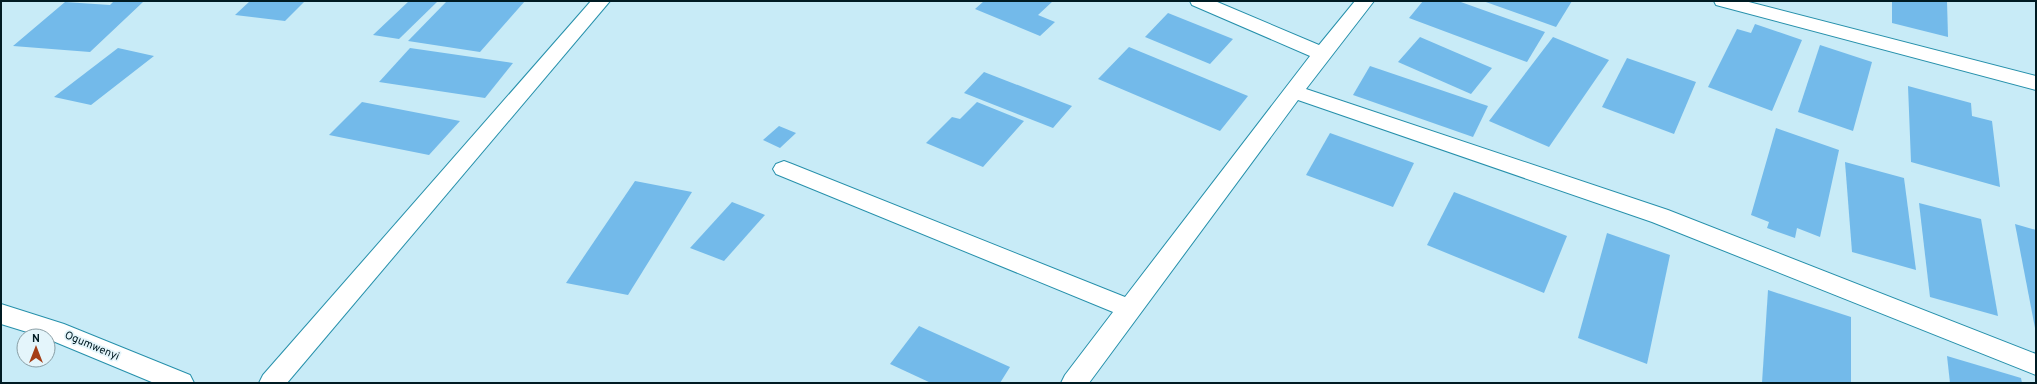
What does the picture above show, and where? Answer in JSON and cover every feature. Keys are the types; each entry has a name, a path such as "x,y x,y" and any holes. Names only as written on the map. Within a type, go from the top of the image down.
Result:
{"street":[{"path":"272,383 601,1"},
{"path":"1198,1 1322,54"},
{"path":"1074,383 1322,54 1366,1"},
{"path":"1723,1 2036,83"},
{"path":"1294,92 1660,216 2036,365"},
{"path":"784,168 1130,309"},
{"name":"Ogumwenyi","path":"1,314 55,331 180,383"}],"building":[{"path":"114,1 143,2 90,52 13,46 65,2 110,5"},
{"path":"250,1 305,1 285,21 235,15"},
{"path":"409,1 438,1 399,39 373,35"},
{"path":"447,1 525,1 480,52 408,41"},
{"path":"984,1 1053,1 1038,15 1055,22 1040,36 975,9"},
{"path":"1423,1 1458,1 1545,32 1527,62 1409,18"},
{"path":"1483,1 1572,1 1556,27"},
{"path":"1892,1 1947,1 1948,37 1892,23"},
{"path":"1168,13 1233,39 1210,64 1145,37"},
{"path":"1755,24 1802,40 1772,111 1708,87 1737,29 1751,33"},
{"path":"1420,37 1492,68 1471,94 1398,62"},
{"path":"1553,37 1609,60 1549,147 1489,121"},
{"path":"1820,45 1872,62 1853,131 1798,112"},
{"path":"1129,47 1248,96 1220,131 1098,79"},
{"path":"118,48 154,56 91,105 54,97"},
{"path":"410,48 513,63 485,98 379,82"},
{"path":"1627,58 1696,82 1674,134 1602,107"},
{"path":"1370,66 1488,106 1473,137 1353,95"},
{"path":"984,72 1072,106 1053,128 964,93"},
{"path":"1908,86 1971,103 1972,116 1992,121 2000,187 1911,162"},
{"path":"362,102 460,121 429,155 329,135"},
{"path":"977,102 1024,121 983,167 926,143 952,117 960,119"},
{"path":"779,126 796,133 780,148 763,140"},
{"path":"1776,128 1839,150 1820,237 1797,228 1795,238 1767,228 1769,222 1751,215"},
{"path":"1330,133 1414,163 1393,207 1306,175"},
{"path":"1845,162 1904,178 1916,270 1852,252"},
{"path":"635,181 692,192 628,295 566,283"},
{"path":"1454,192 1567,236 1544,293 1427,245"},
{"path":"732,202 765,215 724,261 690,248"},
{"path":"1919,203 1981,219 1998,316 1930,297"},
{"path":"2015,224 2036,230 2036,328 2035,328"},
{"path":"1607,233 1670,255 1647,364 1578,338"},
{"path":"1768,290 1851,317 1851,383 1762,383"},
{"path":"919,326 1010,367 1000,383 931,383 890,364"},
{"path":"1947,356 2021,378 2022,383 1950,383"}]}
